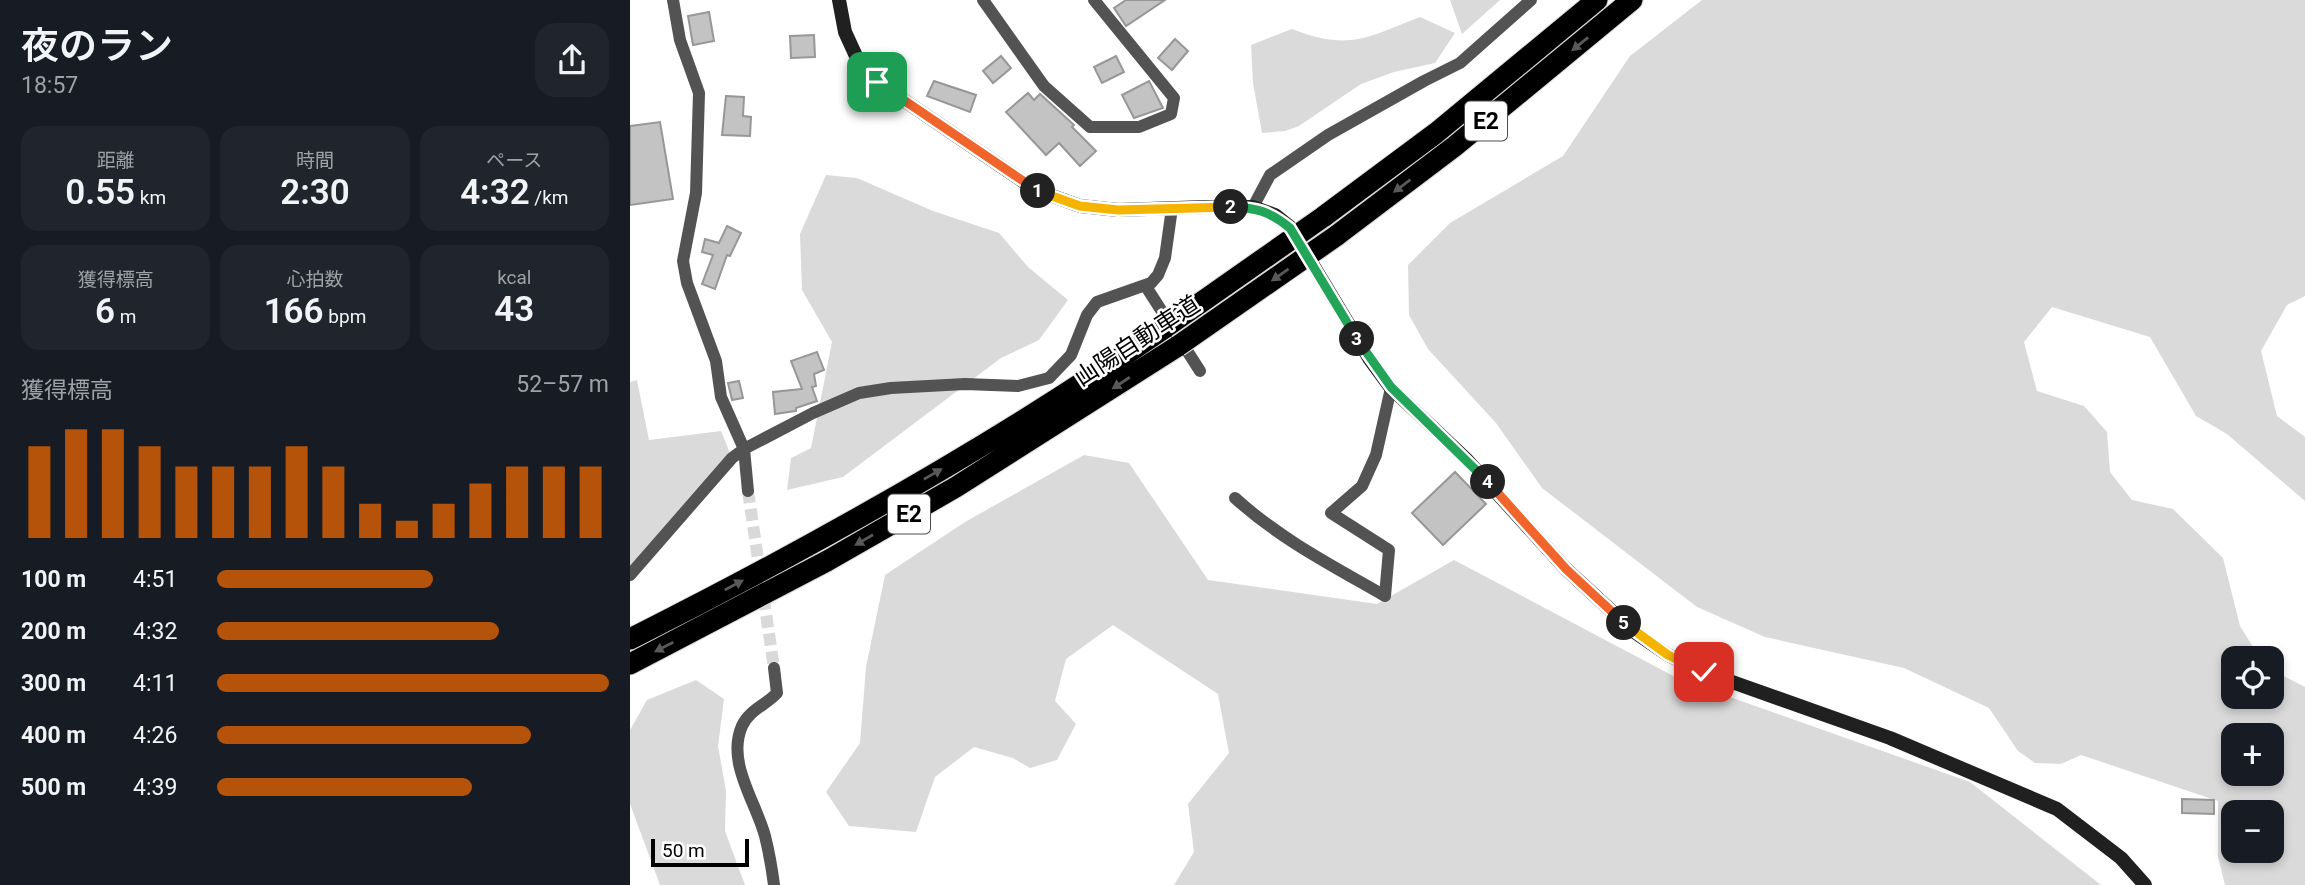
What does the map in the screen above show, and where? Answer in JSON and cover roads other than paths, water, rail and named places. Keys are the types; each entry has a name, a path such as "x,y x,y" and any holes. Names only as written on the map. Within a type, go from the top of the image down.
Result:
{"highway":[{"name":"山陽自動車道","path":"630,639 795,553 944,468 1091,379 1436,134 1597,0"},
{"name":"山陽自動車道","path":"630,664 827,561 956,487 1178,346 1336,236 1455,146 1632,0"}],"street":[{"path":"673,0 680,40 699,93 696,194 683,261 687,282 716,361 721,397 744,449 748,491"},
{"path":"838,0 845,32 856,56 877,82 1036,190 1080,206 1118,210 1253,208 1275,215 1290,228 1368,358 1391,387 1466,458 1566,569 1633,631 1668,655 1704,672 1890,738 2057,809 2121,858 2145,885"},
{"path":"983,0 1044,86 1090,127 1139,127 1171,114 1174,98 1094,0"},
{"path":"1253,208 1270,175 1328,135 1460,63 1531,0"},
{"path":"630,575 725,465 744,449 813,413 859,393 891,387 953,384 1018,386 1049,378 1071,355 1087,315 1097,302 1151,283 1158,275 1165,258 1172,208"},
{"path":"1145,285 1200,371"},
{"path":"1234,498 1257,518 1320,560 1385,596 1389,550 1331,513 1362,486 1376,455 1391,387"},
{"path":"774,668 777,693 767,703 751,712 742,725 737,744 738,762 765,837 774,885"}],"tunnel":[{"path":"748,491 774,668"}]}
